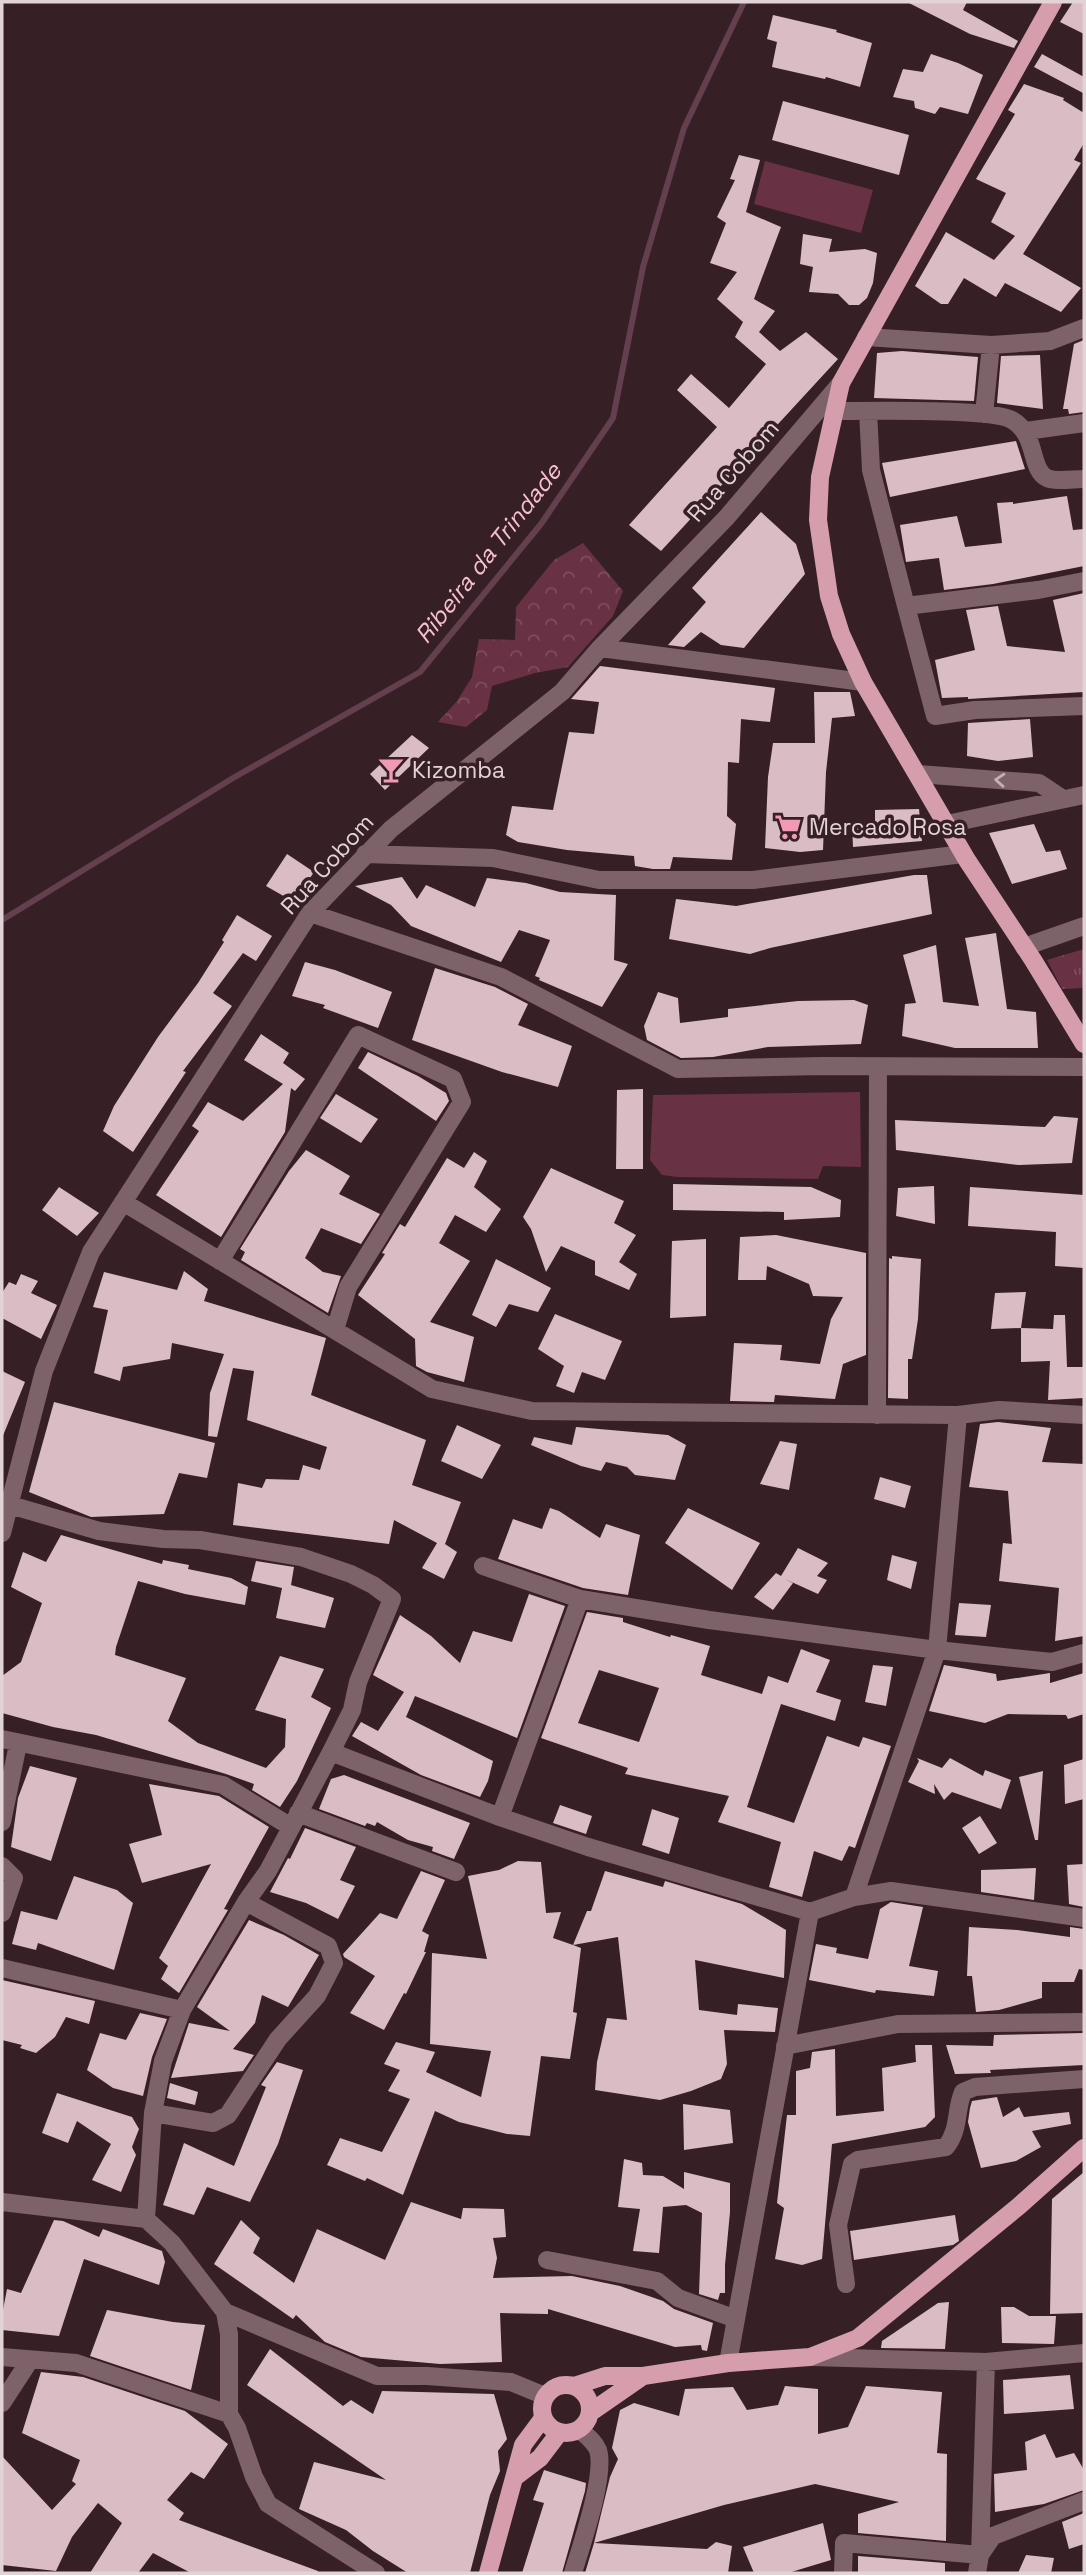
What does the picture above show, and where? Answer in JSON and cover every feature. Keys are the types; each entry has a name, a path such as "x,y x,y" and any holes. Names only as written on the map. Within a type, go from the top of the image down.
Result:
{"main road":[{"path":"1053,2 841,383 820,478 818,520 830,596 841,634 863,681 963,853 1084,1044"},
{"path":"574,2386 584,2392 590,2401 588,2422 580,2430 570,2434 559,2433 549,2427 543,2418 545,2396 553,2388 574,2386 606,2376 643,2376 728,2363 810,2357 858,2339 1019,2206 1084,2148"},
{"path":"591,2412 643,2376"},
{"path":"488,2573 523,2445 543,2418"},
{"path":"515,2477 540,2458 559,2433"}],"street":[{"path":"866,337 991,345 1050,341 1082,330"},
{"path":"984,414 991,345"},
{"name":"Rua Cobom","path":"2,1533 44,1371 91,1252 310,913 391,829 562,692 600,648 727,517 841,383"},
{"path":"835,411 984,414 1011,419 1026,431 1039,472 1049,479 1084,480"},
{"path":"868,411 872,470 935,716 975,710 1084,706"},
{"path":"1026,431 1084,423"},
{"path":"906,606 1038,590 1084,581"},
{"path":"600,648 863,681"},
{"path":"918,774 1039,783 1063,799"},
{"path":"947,824 1084,795"},
{"path":"365,854 493,859 599,880 753,880 963,853"},
{"path":"310,913 501,977 678,1069 1084,1067"},
{"path":"1024,947 1084,926"},
{"path":"220,1261 358,1035 453,1079 462,1102 348,1287 335,1330"},
{"path":"877,1415 878,1066"},
{"path":"123,1202 432,1389 532,1411 958,1415 999,1410 1084,1415"},
{"path":"854,1897 937,1650 958,1415"},
{"path":"10,1505 99,1531 163,1539 200,1539 301,1557 351,1574 392,1599 358,1682 352,1710 331,1752 268,1871 246,1902 182,2010 163,2061 152,2113 146,2219"},
{"path":"483,1566 580,1600 709,1620 1052,1662 1084,1653"},
{"path":"500,1817 580,1600"},
{"path":"2,1822 10,1741 223,1785 295,1820 456,1872"},
{"path":"331,1752 500,1817 588,1847 810,1912 854,1897 891,1891 1084,1918"},
{"path":"2,1866 14,1878 2,1913"},
{"path":"152,2113 214,2123 228,2115 278,2039 317,1996 334,1963 328,1946 246,1902"},
{"path":"728,2363 810,1912"},
{"path":"2,1968 182,2010"},
{"path":"785,2046 898,2024 1084,2022"},
{"path":"846,2284 838,2225 852,2164 858,2160 946,2147 953,2138 958,2122 958,2103 963,2092 975,2087 1084,2079"},
{"path":"2,2202 146,2219 172,2243 225,2312 229,2334 229,2414 237,2428 254,2477 268,2504 376,2573"},
{"path":"547,2260 657,2281 678,2298 736,2319"},
{"path":"225,2312 377,2376 427,2376 511,2382 545,2396"},
{"path":"810,2357 986,2362 1084,2353"},
{"path":"2,2357 76,2363 229,2414"},
{"path":"2,2403 30,2360"},
{"path":"977,2573 980,2555 986,2362"},
{"path":"573,2573 597,2485 599,2453 593,2441 580,2430"},
{"path":"980,2555 993,2536 1084,2501"},
{"path":"843,2573 844,2543 980,2555"}],"green space":[{"path":"765,161 873,190 861,233 754,204"},
{"path":"583,543 623,591 613,616 568,667 535,673 492,686 487,710 466,727 438,722 457,701 472,677 479,639 515,640 516,607 554,560"},
{"path":"1084,949 1084,988 1062,989 1047,960"},
{"path":"860,1092 861,1167 823,1166 818,1179 677,1177 662,1175 650,1160 653,1095"}],"building":[{"path":"907,2 967,2 963,10 1018,41 1014,48 970,34"},
{"path":"1073,2 1084,2 1084,34 1060,22"},
{"path":"773,15 837,30 836,32 872,43 860,87 826,77 825,79 772,67 777,42 767,39"},
{"path":"931,54 983,75 968,114 940,107 935,114 915,108 914,101 893,97 903,69 923,72"},
{"path":"1042,54 1084,77 1083,93 1034,67"},
{"path":"1024,84 1064,98 1063,100 1084,113 1084,143 1074,160 1081,163 1023,254 1081,288 1061,312 1005,283 996,297 964,278 948,304 941,304 915,286 946,232 994,260 1015,236 991,222 1006,193 976,179 1015,114 1008,110"},
{"path":"783,101 909,135 899,175 772,140"},
{"path":"739,155 760,160 746,212 781,227 754,299 775,311 759,332 780,351 806,332 838,359 661,551 629,525 717,427 677,390 691,374 729,408 766,364 735,337 743,322 717,299 737,272 710,263 726,223 717,217 735,180 730,179"},
{"path":"803,234 832,239 829,252 865,249 877,253 873,283 867,298 859,305 849,305 838,294 809,292 813,267 800,264"},
{"path":"1084,340 1084,412 1069,414 1068,409 1063,409 1074,344"},
{"path":"902,351 978,357 974,401 874,398 877,353"},
{"path":"1040,355 1043,409 997,403 1001,356"},
{"path":"1016,441 1025,469 890,497 882,463"},
{"path":"1067,496 1073,530 1084,529 1084,566 993,584 944,590 939,558 906,562 900,525 957,516 965,547 1002,543 997,503 1013,504"},
{"path":"761,512 796,544 805,574 744,648 721,645 701,632 684,647 668,645 706,602 692,588"},
{"path":"1084,593 1084,692 942,698 935,660 975,650 966,610 998,606 1007,646 1065,652 1053,600"},
{"path":"600,666 775,688 770,722 741,719 739,763 728,762 727,816 736,824 732,860 673,857 670,869 653,869 635,866 634,856 518,842 506,835 512,806 553,810 569,732 594,734 599,702 571,699"},
{"path":"814,692 850,692 855,716 832,718 826,772 823,850 800,852 765,848 768,777 773,743 815,743"},
{"path":"1030,719 1033,757 998,761 967,756 968,723"},
{"path":"412,735 429,748 385,790 370,774"},
{"path":"919,809 922,841 853,847 852,824 875,821 875,810"},
{"path":"1034,824 1046,852 1060,850 1067,869 1012,884 989,833"},
{"path":"287,854 314,872 294,902 266,886"},
{"path":"927,875 932,914 750,954 669,939 676,899 736,906"},
{"path":"402,877 417,899 426,885 475,907 487,878 526,883 560,892 616,895 614,960 628,964 602,1007 535,976 550,940 519,930 501,962 411,926 391,905 355,886"},
{"path":"237,915 272,936 256,961 243,953 213,993 232,1006 183,1071 186,1072 133,1152 103,1131 114,1106 158,1037 198,983 224,942 222,940"},
{"path":"996,933 1007,1009 1036,1012 1038,1048 955,1048 902,1036 905,1004 916,1003 903,955 936,945 943,1002 979,1006 965,938"},
{"path":"305,962 335,970 392,992 378,1028 323,1008 325,1005 292,996"},
{"path":"435,968 495,987 528,1004 518,1025 572,1046 558,1087 502,1072 412,1040"},
{"path":"658,992 678,998 680,1023 728,1017 728,1009 798,1001 854,1000 868,1005 861,1044 768,1047 713,1057 681,1058 647,1040 644,1026"},
{"path":"261,1034 289,1053 283,1063 305,1079 295,1091 291,1088 285,1132 221,1237 156,1195 199,1131 192,1126 208,1102 243,1121 283,1084 244,1060"},
{"path":"368,1052 446,1093 449,1101 436,1121 358,1068"},
{"path":"643,1089 643,1169 616,1169 617,1090"},
{"path":"336,1094 378,1119 361,1143 320,1118"},
{"path":"1054,1116 1078,1118 1072,1163 1019,1165 896,1150 895,1120 1045,1127"},
{"path":"306,1150 350,1176 339,1194 380,1214 361,1244 321,1228 305,1258 323,1272 341,1276 328,1313 241,1260 245,1252 240,1249 289,1171"},
{"path":"474,1152 487,1161 474,1187 501,1209 486,1232 455,1215 439,1243 470,1261 430,1322 474,1337 464,1382 427,1372 416,1366 415,1339 358,1295 385,1254 382,1253 400,1224 405,1227 447,1158 464,1168"},
{"path":"551,1168 624,1201 614,1223 636,1235 619,1262 637,1274 629,1290 595,1275 595,1261 561,1246 546,1272 531,1229 523,1217"},
{"path":"673,1184 811,1187 841,1200 840,1217 784,1220 784,1212 673,1210"},
{"path":"934,1186 935,1224 896,1216 898,1188"},
{"path":"59,1187 99,1213 77,1236 42,1210"},
{"path":"970,1187 1084,1195 1084,1268 1055,1266 1056,1232 968,1226"},
{"path":"776,1235 866,1253 866,1355 843,1364 835,1399 775,1395 774,1402 730,1401 734,1343 782,1345 780,1360 820,1364 831,1319 843,1297 813,1296 809,1284 767,1266 766,1280 738,1280 740,1237"},
{"path":"706,1239 706,1316 670,1318 672,1241"},
{"path":"892,1256 921,1259 918,1319 912,1359 908,1359 908,1399 888,1398 889,1258 892,1259"},
{"path":"496,1259 551,1288 538,1312 509,1304 496,1327 472,1315"},
{"path":"184,1271 208,1289 204,1301 326,1338 311,1395 426,1440 412,1485 461,1502 445,1544 457,1552 444,1579 422,1568 437,1543 394,1520 389,1544 233,1525 238,1483 262,1488 266,1479 299,1480 303,1465 320,1470 327,1447 247,1420 254,1371 233,1368 217,1437 208,1436 210,1393 224,1354 172,1343 170,1359 123,1367 120,1381 94,1373 108,1310 93,1307 104,1272 177,1290"},
{"path":"21,1274 38,1281 31,1293 57,1305 41,1339 2,1318 2,1293 9,1282 16,1285"},
{"path":"1026,1292 1021,1328 991,1329 995,1293"},
{"path":"555,1314 622,1341 605,1380 582,1372 574,1393 556,1386 564,1366 538,1349"},
{"path":"1054,1315 1065,1315 1067,1367 1084,1367 1084,1398 1048,1400 1050,1361 1021,1362 1021,1328 1053,1329"},
{"path":"2,1371 25,1382 2,1438"},
{"path":"54,1402 215,1443 207,1478 179,1473 164,1514 91,1517 29,1492"},
{"path":"998,1422 1051,1428 1042,1462 1084,1464 1084,1636 1055,1641 1059,1588 999,1581 1003,1543 1012,1544 1008,1491 969,1487 980,1424"},
{"path":"457,1425 501,1445 482,1479 441,1461"},
{"path":"576,1427 668,1435 686,1445 675,1480 635,1475 627,1467 606,1462 601,1471 581,1466 531,1445 534,1437 572,1445"},
{"path":"780,1441 797,1444 789,1490 760,1484"},
{"path":"880,1477 911,1486 905,1508 874,1499"},
{"path":"550,1508 600,1538 606,1524 640,1535 628,1595 583,1588 498,1559 513,1519 542,1529"},
{"path":"688,1508 760,1543 732,1590 665,1543"},
{"path":"61,1535 162,1564 163,1560 189,1565 188,1569 231,1578 248,1587 245,1605 185,1594 138,1581 116,1647 115,1655 186,1678 168,1721 198,1743 266,1768 285,1747 286,1719 255,1710 280,1656 324,1669 311,1697 331,1708 297,1781 280,1807 252,1790 254,1784 226,1774 96,1735 2,1713 2,1676 21,1662 42,1603 11,1587 23,1552 46,1562"},
{"path":"798,1548 828,1563 817,1576 827,1580 818,1594 785,1579 793,1583 773,1610 754,1597 776,1573 781,1576"},
{"path":"892,1555 917,1562 911,1589 887,1580"},
{"path":"256,1561 294,1567 291,1585 334,1598 325,1628 276,1618 282,1588 251,1581"},
{"path":"529,1594 565,1606 517,1738 415,1696 406,1717 493,1761 480,1797 421,1775 352,1736 361,1722 378,1731 404,1692 373,1675 400,1615 431,1636 460,1663 473,1631 512,1642"},
{"path":"959,1603 991,1605 986,1637 955,1635"},
{"path":"587,1612 623,1618 623,1622 710,1646 701,1675 762,1694 768,1676 788,1683 801,1649 830,1660 816,1692 841,1700 835,1721 781,1704 747,1807 794,1823 827,1736 859,1747 863,1737 891,1746 855,1848 849,1846 842,1861 814,1851 802,1897 769,1887 781,1842 718,1822 729,1796 625,1774 628,1768 541,1738","holes":["599,1670 659,1688 639,1742 578,1723"]},
{"path":"873,1665 893,1667 886,1706 865,1702"},
{"path":"944,1665 996,1674 997,1681 1050,1673 1050,1683 1084,1673 1084,1714 1068,1719 1066,1715 1008,1714 985,1723 929,1711"},
{"path":"917,1758 942,1768 950,1758 983,1776 985,1770 1011,1780 1001,1809 952,1792 944,1800 934,1784 935,1794 908,1782 919,1761"},
{"path":"1084,1759 1084,1799 1065,1804 1064,1765"},
{"path":"30,1766 77,1778 51,1861 11,1847 18,1798"},
{"path":"1043,1771 1038,1840 1035,1840 1019,1777"},
{"path":"344,1775 470,1823 454,1859 432,1851 433,1847 408,1840 377,1822 375,1826 367,1823 365,1826 319,1809 331,1779"},
{"path":"149,1784 219,1796 269,1827 224,1909 228,1910 179,1993 161,1979 168,1966 159,1958 211,1864 142,1883 129,1844 162,1835"},
{"path":"560,1805 592,1816 586,1834 553,1823"},
{"path":"652,1809 679,1818 669,1854 642,1845"},
{"path":"980,1816 997,1843 979,1854 962,1828"},
{"path":"305,1828 356,1847 340,1880 355,1886 338,1919 306,1903 270,1892"},
{"path":"518,1861 541,1862 546,1913 561,1912 553,1938 581,1948 573,2012 577,2013 570,2059 541,2056 530,2136 507,2134 459,2122 435,2111 403,2195 367,2178 365,2181 327,2165 340,2138 382,2152 410,2099 388,2091 400,2070 384,2064 396,2042 435,2052 426,2072 481,2097 491,2051 430,2044 432,1953 487,1959 468,1876 499,1870"},
{"path":"1084,1864 1084,1907 1069,1904 1067,1865"},
{"path":"1036,1868 1034,1900 981,1892 981,1870"},
{"path":"421,1871 445,1880 422,1931 429,1935 426,1952 406,1994 404,1993 384,2030 350,2013 375,1976 343,1954 380,1913 397,1919"},
{"path":"605,1871 663,1887 665,1881 742,1904 786,1930 784,1978 695,1960 699,2010 737,2015 738,2004 778,2008 775,2032 724,2030 727,2064 721,2079 691,2091 660,2100 595,2090 597,2062 607,2018 627,2020 618,1937 573,1945 587,1911 591,1911"},
{"path":"74,1876 117,1890 133,1903 114,1970 38,1943 36,1950 12,1944 21,1911 57,1920"},
{"path":"891,1902 923,1907 909,1966 938,1971 934,1996 876,1990 875,1993 809,1980 816,1944 837,1948 836,1953 868,1959 880,1909"},
{"path":"249,1920 284,1935 319,1955 288,2007 262,1995 255,2023 233,2049 254,2055 243,2071 171,2078 189,2023 230,2031 197,2007"},
{"path":"969,1927 1070,1937 1070,1927 1084,1929 1084,1970 1079,1969 1074,1982 1042,1982 1042,1998 999,2010 976,2012 972,1976 967,1976"},
{"path":"2,1980 95,2001 89,2024 66,2017 55,2037 36,2053 20,2048 22,2045 2,2040"},
{"path":"140,2013 167,2019 152,2057 143,2096 113,2088 87,2070 100,2033 126,2040"},
{"path":"1084,2033 1084,2065 955,2074 946,2045 993,2046 994,2035"},
{"path":"915,2045 932,2045 935,2117 925,2127 832,2144 822,2259 802,2265 775,2259 784,2208 777,2203 787,2115 796,2115 796,2071 810,2068 812,2052 835,2049 836,2116 884,2111 882,2068 916,2062"},
{"path":"277,2062 303,2070 278,2144 250,2202 207,2187 194,2215 163,2205 184,2143 234,2166 266,2087 261,2085"},
{"path":"170,2083 198,2092 195,2105 167,2098"},
{"path":"57,2093 132,2117 139,2129 132,2147 136,2155 121,2192 92,2180 111,2144 77,2121 68,2143 42,2133"},
{"path":"997,2097 1003,2117 1019,2107 1024,2117 1069,2112 1071,2124 1032,2131 1041,2147 1016,2161 981,2168 968,2122 970,2108 972,2101"},
{"path":"683,2104 730,2110 733,2143 684,2150"},
{"path":"624,2159 642,2163 643,2175 663,2176 684,2189 684,2172 730,2183 725,2293 720,2293 718,2300 699,2294 702,2213 686,2205 663,2207 659,2253 633,2251 640,2209 618,2207"},
{"path":"1084,2172 1084,2313 1050,2314 1052,2199"},
{"path":"411,2202 461,2219 463,2208 504,2209 506,2237 493,2238 497,2258 493,2278 572,2276 620,2286 713,2323 707,2351 702,2350 701,2345 675,2347 548,2309 548,2314 500,2313 502,2362 440,2364 361,2357 325,2342 296,2315 293,2319 214,2264 241,2220 260,2238 253,2253 294,2283 317,2229 385,2260"},
{"path":"955,2215 959,2241 953,2245 854,2260 850,2231"},
{"path":"54,2220 63,2221 99,2237 103,2229 162,2251 165,2262 159,2285 84,2259 59,2336 2,2330 7,2289 21,2293"},
{"path":"949,2302 945,2349 881,2348 882,2341 938,2303"},
{"path":"1001,2307 1014,2307 1029,2316 1056,2316 1054,2344 1002,2343"},
{"path":"107,2310 205,2325 191,2390 90,2356"},
{"path":"270,2349 343,2406 351,2400 373,2414 382,2391 494,2394 507,2439 498,2451 500,2471 490,2495 470,2573 408,2573 346,2530 299,2509 314,2462 386,2480 247,2385"},
{"path":"41,2372 83,2377 185,2411 228,2444 204,2479 191,2472 167,2500 184,2513 179,2520 318,2573 191,2573 153,2553 138,2573 90,2573 122,2523 98,2503 72,2537 56,2571 2,2565 2,2456 52,2510 76,2484 72,2481 80,2460 22,2433"},
{"path":"1070,2375 1074,2409 1004,2414 1003,2380"},
{"path":"785,2386 818,2389 818,2434 848,2427 866,2386 942,2392 937,2453 947,2454 946,2541 858,2533 858,2514 899,2502 815,2484 724,2505 594,2543 610,2477 618,2459 612,2448 620,2410 634,2403 679,2416 685,2389 733,2387 747,2410 778,2405"},
{"path":"1045,2434 1056,2458 1074,2453 1084,2470 1084,2490 1044,2504 995,2512 994,2474 1027,2470 1025,2442"},
{"path":"544,2470 586,2483 585,2491 562,2573 522,2573 544,2503 533,2500"},
{"path":"1084,2513 1084,2544 1069,2549 1062,2522"},
{"path":"823,2523 831,2560 788,2573 754,2573 743,2547"},
{"path":"716,2542 732,2546 728,2573 585,2573 594,2543 707,2549"},
{"path":"1026,2555 1054,2558 1051,2573 1018,2573"},
{"path":"858,2556 945,2563 945,2573 858,2573"}],"waterway":[{"name":"Ribeira da Trindade","path":"2,920 233,778 420,672 541,524 613,418 643,267 684,128 744,2"}],"place":[{"name":"Kizomba","path":"391,770"},
{"name":"Mercado Rosa","path":"788,827"}]}
